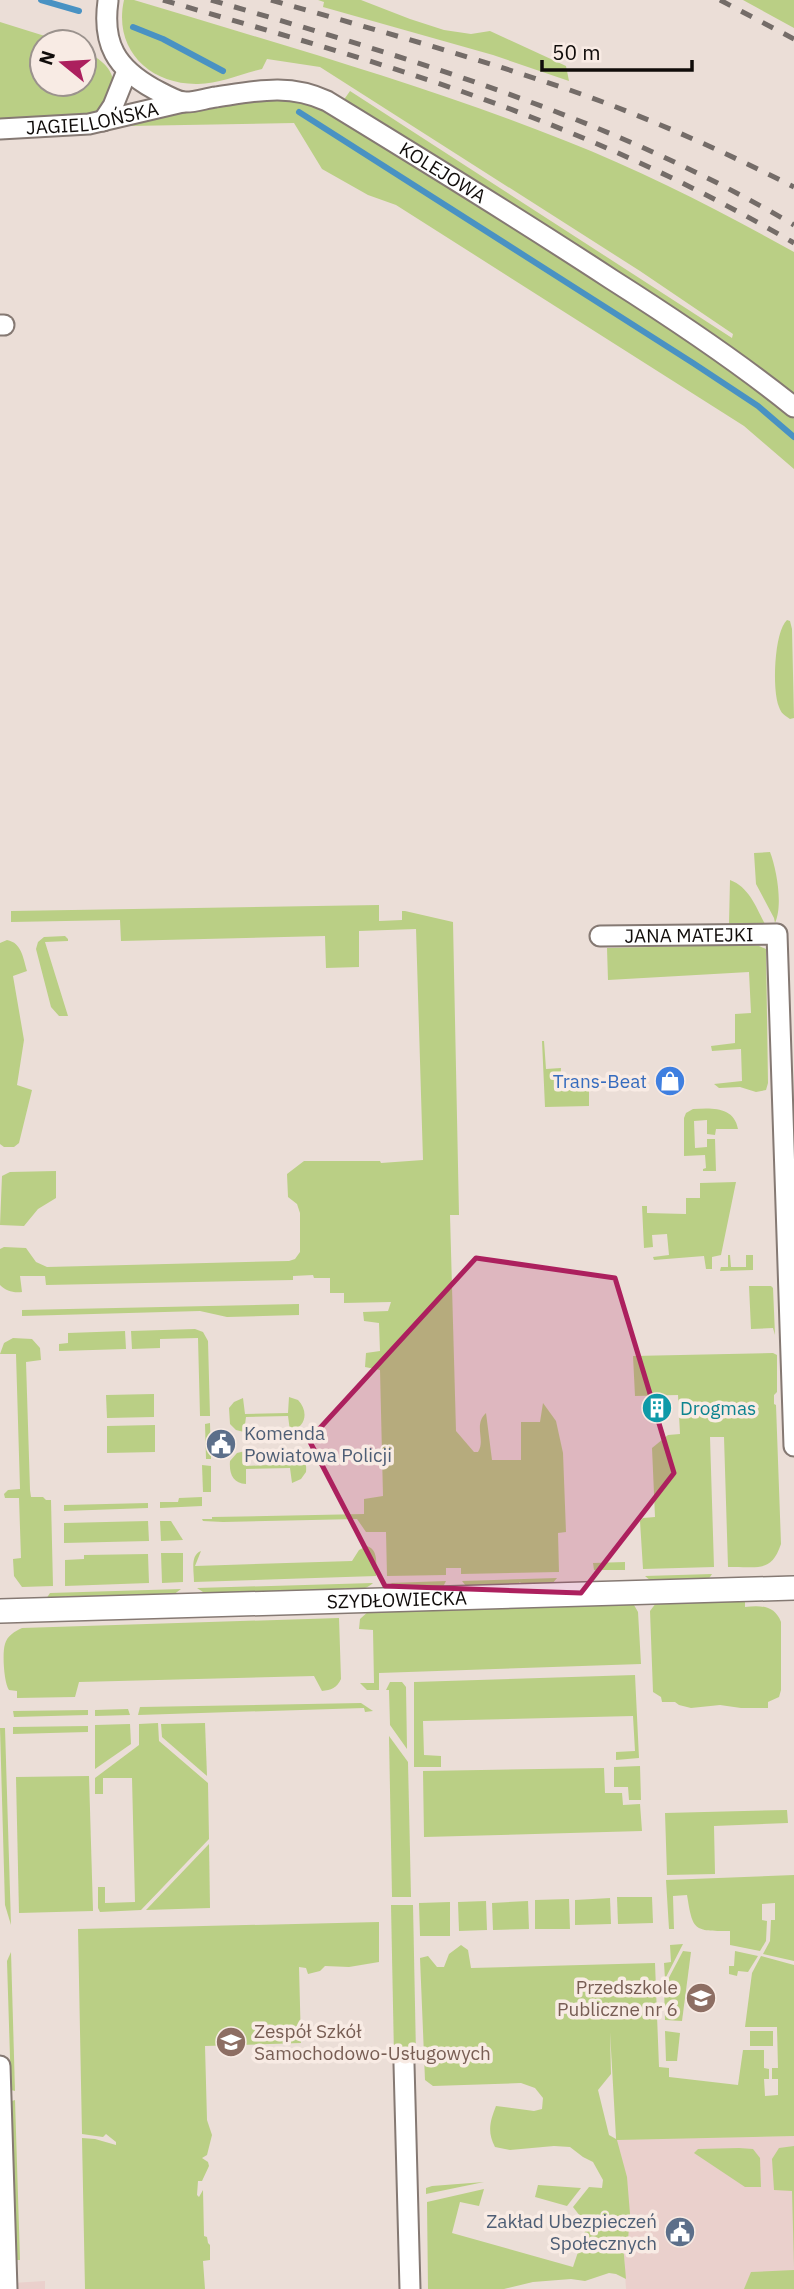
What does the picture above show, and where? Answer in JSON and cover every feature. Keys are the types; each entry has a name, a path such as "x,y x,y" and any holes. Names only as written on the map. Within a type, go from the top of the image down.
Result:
{"street":[{"path":"108,1 107,37 117,58 127,71 183,102"},
{"path":"103,121 113,106 127,71"},
{"name":"KOLEJOWA","path":"183,102 262,90 287,89 310,93 327,101 631,292 724,353 794,407"},
{"name":"JAGIELLOŃSKA","path":"0,130 89,124 183,102"},
{"name":"JANA MATEJKI","path":"600,936 778,934 794,1446"},
{"name":"SZYDŁOWIECKA","path":"0,1611 794,1588"},
{"path":"404,2064 410,2289"},
{"path":"0,2066 7,2289"}],"highlighted area":[{"path":"476,1258 615,1278 674,1473 581,1593 385,1586 309,1440"}],"shaded area":[{"path":"794,2136 794,2289 626,2289 617,2139"},
{"path":"45,2281 45,2289 12,2289 12,2283"}],"green space":[{"path":"124,0 134,0 351,66 513,121 653,179 794,252 794,396 343,101 350,91 732,338 733,334 640,271 320,67 267,59 262,69 206,84 180,83 150,71 138,61 124,34"},
{"path":"318,0 361,0 444,30 471,34 490,31 566,66 569,81 493,55 323,7 324,2"},
{"path":"743,0 794,0 794,28"},
{"path":"0,22 28,31 28,98 98,98 98,59 112,75 114,91 109,102 98,110 64,119 0,123"},
{"path":"282,96 329,110 478,203 719,360 772,399 794,419 794,469 744,426 396,205 368,195 322,169 294,123 128,126 227,103"},
{"path":"787,620 790,621 792,629 794,718 790,719 779,707 775,675 779,636"},
{"path":"770,852 778,888 779,907 775,923 756,884 754,853"},
{"path":"730,880 747,893 765,924 729,924"},
{"path":"379,905 379,921 402,920 402,911 405,911 453,922 459,1215 450,1215 456,1431 474,1452 478,1452 481,1443 480,1422 486,1413 492,1460 521,1460 521,1422 540,1422 543,1403 556,1421 563,1453 566,1532 558,1533 559,1572 461,1574 461,1568 446,1568 446,1575 387,1576 386,1532 366,1532 357,1519 203,1521 202,1519 212,1517 364,1514 364,1499 383,1496 380,1370 365,1367 366,1353 380,1351 379,1323 364,1321 363,1312 388,1311 391,1302 344,1303 344,1293 330,1293 330,1278 314,1278 313,1275 293,1276 293,1280 46,1285 45,1276 20,1276 22,1292 10,1291 0,1285 0,1249 4,1247 26,1248 36,1262 47,1267 289,1261 295,1259 300,1252 300,1213 297,1204 288,1197 287,1174 304,1161 381,1163 423,1160 416,929 359,931 359,967 326,968 325,936 121,941 120,920 11,922 11,911"},
{"path":"65,936 68,939 45,942 68,1016 59,1016 51,1007 36,949 38,942 44,937"},
{"path":"7,940 19,948 27,971 13,976 24,1040 17,1085 32,1090 19,1143 14,1147 0,1144 0,943"},
{"path":"742,945 766,949 768,1083 766,1090 756,1092 740,1087 719,1088 714,1084 742,1081 741,1049 712,1051 711,1046 735,1043 735,1014 751,1013 749,972 608,980 607,948"},
{"path":"542,1041 546,1069 561,1068 560,1085 589,1084 589,1106 545,1107"},
{"path":"693,1109 721,1110 736,1121 738,1129 716,1129 715,1135 707,1134 707,1120 694,1121 695,1148 707,1147 707,1139 715,1139 716,1171 703,1171 706,1168 705,1155 684,1156 684,1118 686,1113"},
{"path":"56,1171 56,1198 38,1209 24,1226 0,1225 2,1176 10,1172"},
{"path":"736,1182 721,1255 712,1257 712,1269 706,1269 704,1256 654,1260 653,1257 669,1255 667,1234 652,1235 653,1247 644,1248 642,1206 647,1206 647,1213 686,1214 686,1198 700,1198 700,1183"},
{"path":"728,1255 731,1267 746,1267 746,1255 753,1255 753,1270 720,1271 721,1267 728,1267"},
{"path":"749,1286 773,1288 775,1335 773,1328 751,1329"},
{"path":"299,1304 299,1315 227,1317 200,1311 22,1316 22,1310"},
{"path":"195,1329 203,1332 208,1341 210,1416 200,1416 198,1338 160,1339 160,1348 132,1349 131,1331"},
{"path":"125,1331 126,1349 59,1351 59,1344 68,1343 68,1333"},
{"path":"13,1338 32,1339 40,1348 41,1360 26,1362 30,1490 31,1497 51,1500 53,1586 22,1587 14,1576 13,1559 21,1558 19,1498 5,1498 4,1494 8,1490 20,1489 16,1354 0,1354 4,1343"},
{"path":"777,1355 777,1392 774,1395 774,1404 781,1544 777,1554 773,1560 762,1566 728,1567 724,1437 710,1437 714,1567 643,1569 640,1521 643,1518 655,1517 652,1448 668,1435 680,1434 678,1395 635,1396 633,1356"},
{"path":"154,1394 154,1417 107,1418 106,1395"},
{"path":"289,1397 298,1400 305,1414 300,1426 295,1429 290,1431 288,1416 246,1417 244,1432 236,1430 230,1424 229,1408 234,1402 243,1398 245,1414 288,1413"},
{"path":"210,1423 211,1459 206,1459 205,1424"},
{"path":"155,1425 155,1452 107,1453 107,1426"},
{"path":"290,1449 301,1454 306,1468 301,1479 292,1483 290,1468 246,1469 246,1484 235,1480 231,1474 230,1461 237,1453 245,1451 246,1466 290,1464"},
{"path":"202,1465 211,1466 211,1492 203,1492"},
{"path":"202,1497 202,1506 160,1508 160,1502 178,1502 179,1498"},
{"path":"148,1503 148,1508 64,1511 64,1505"},
{"path":"148,1521 149,1541 64,1543 64,1523"},
{"path":"160,1521 171,1521 183,1540 161,1541"},
{"path":"367,1546 375,1554 376,1576 194,1582 194,1560 201,1551 195,1566 352,1561 359,1550"},
{"path":"161,1553 183,1553 183,1582 162,1583"},
{"path":"148,1554 149,1583 65,1586 65,1560 84,1559 84,1555"},
{"path":"625,1562 625,1570 594,1570 593,1563"},
{"path":"712,1574 708,1580 651,1581 645,1576"},
{"path":"557,1578 552,1584 522,1585 520,1582 517,1585 466,1586 462,1581"},
{"path":"446,1581 443,1587 402,1588 390,1583"},
{"path":"373,1583 360,1589 215,1594 206,1594 197,1588"},
{"path":"181,1589 173,1595 66,1596 46,1599 50,1593"},
{"path":"745,1600 745,1607 767,1608 775,1613 781,1622 779,1697 768,1702 768,1708 720,1705 691,1708 675,1702 662,1702 661,1697 653,1692 650,1611 656,1603"},
{"path":"628,1603 634,1605 638,1612 641,1664 379,1673 379,1690 367,1690 360,1683 374,1683 373,1630 359,1629 360,1619 370,1610"},
{"path":"339,1618 341,1679 336,1686 325,1691 322,1691 314,1676 79,1682 75,1697 17,1698 17,1691 9,1690 6,1681 5,1644 12,1634 22,1628"},
{"path":"635,1675 639,1758 616,1760 616,1752 635,1751 633,1716 423,1721 424,1755 441,1756 441,1767 414,1767 414,1682"},
{"path":"390,1682 402,1682 406,1687 407,1749 390,1725 389,1690 386,1690"},
{"path":"361,1703 373,1711 365,1712 364,1708 138,1715 140,1707"},
{"path":"128,1709 130,1715 95,1716 95,1710"},
{"path":"88,1710 88,1715 14,1717 13,1711"},
{"path":"158,1723 159,1741 208,1783 209,1839 141,1910 100,1912 98,1887 105,1887 105,1903 135,1902 132,1778 103,1778 103,1794 95,1794 95,1778 139,1745 139,1724"},
{"path":"205,1723 207,1776 162,1737 161,1724"},
{"path":"130,1724 131,1744 95,1769 95,1725"},
{"path":"88,1726 88,1732 13,1734 13,1727"},
{"path":"0,1728 5,1728 11,1925 5,1905"},
{"path":"389,1736 408,1762 411,1897 392,1897"},
{"path":"640,1766 641,1800 629,1800 628,1787 614,1787 614,1767"},
{"path":"604,1768 605,1793 622,1793 623,1805 640,1804 642,1831 424,1837 423,1771"},
{"path":"89,1776 93,1911 19,1913 16,1777"},
{"path":"787,1810 788,1823 714,1826 715,1874 667,1875 665,1813"},
{"path":"209,1844 210,1908 146,1910"},
{"path":"794,1875 794,1961 763,1954 770,1941 771,1920 775,1920 775,1903 762,1904 762,1920 767,1921 766,1941 760,1951 730,1945 730,1931 702,1929 697,1926 691,1916 687,1895 673,1896 674,1929 669,1929 666,1880"},
{"path":"617,1897 652,1897 653,1923 618,1924"},
{"path":"610,1898 611,1924 575,1925 575,1900"},
{"path":"569,1899 570,1929 535,1929 535,1900"},
{"path":"486,1901 487,1930 459,1931 458,1902"},
{"path":"528,1901 529,1929 493,1930 492,1903"},
{"path":"450,1902 450,1936 420,1936 419,1903"},
{"path":"391,1905 413,1905 416,2055 394,2056"},
{"path":"379,1922 379,1962 349,1967 325,1966 320,1971 308,1974 306,1968 299,1967 301,2043 205,2046 207,2120 212,2135 207,2155 202,2158 209,2166 202,2181 198,2181 197,2195 199,2197 203,2190 204,2236 210,2245 210,2260 203,2261 205,2289 85,2289 82,2138 116,2145 116,2142 106,2134 103,2137 82,2134 78,1929"},
{"path":"683,1944 665,1979 664,1963 671,1962 670,1945"},
{"path":"461,1945 468,1950 471,1968 655,1963 659,2067 669,2068 669,2077 738,2085 743,2050 764,2050 764,2068 769,2069 769,2079 764,2079 765,2096 778,2095 778,2079 772,2079 772,2068 778,2068 777,2027 745,2027 752,1973 761,1956 794,1965 794,2136 617,2140 627,2177 630,2214 628,2240 623,2244 626,2279 609,2273 585,2281 571,2279 533,2282 504,2289 428,2289 427,2202 484,2189 479,2206 460,2202 452,2233 573,2267 587,2225 573,2207 589,2187 602,2188 603,2180 593,2162 570,2147 510,2150 495,2147 490,2126 496,2106 534,2111 542,2109 543,2098 535,2088 521,2083 433,2086 425,2080 420,1958 428,1956 437,1967 444,1967 449,1954","holes":["610,2032 616,2139 609,2135 598,2090 611,2074"]},
{"path":"683,1951 691,1952 682,2021 665,2020 664,1987"},
{"path":"735,1951 758,1956 748,1972 738,1971 737,1976 729,1974 729,1966 734,1966"},
{"path":"11,1952 15,2091 11,2090 7,1961"},
{"path":"665,2031 680,2033 677,2061 666,2061"},
{"path":"750,2031 773,2031 773,2046 750,2046"},
{"path":"15,2100 20,2260 17,2260 15,2239 12,2101"},
{"path":"794,2146 794,2267 792,2191 774,2190 772,2159 779,2148"},
{"path":"698,2149 753,2149 760,2158 761,2187 745,2187 694,2153"},
{"path":"484,2182 426,2194 426,2188 432,2186"},
{"path":"538,2185 581,2188 567,2206 535,2197"},
{"path":"794,2270 794,2289 744,2289 751,2272"}],"waterway":[{"path":"41,0 79,11"},
{"path":"133,27 163,39 223,71"},
{"path":"299,112 693,363 758,406 794,437"}],"railway":[{"path":"163,0 394,69 531,117 665,175 794,243"},
{"path":"211,0 436,69 583,122 725,187 794,225"},
{"path":"271,0 441,49 575,92 670,129 794,187"},
{"path":"720,0 794,39"}],"place":[{"name":"Trans-Beat","path":"670,1081"},
{"name":"Drogmas","path":"657,1408"},
{"name":"Komenda Powiatowa Policji","path":"221,1444"},
{"name":"Przedszkole Publiczne nr 6","path":"701,1998"},
{"name":"Zespół Szkół Samochodowo-Usługowych","path":"231,2042"},
{"name":"Zakład Ubezpieczeń Społecznych","path":"680,2232"}]}
